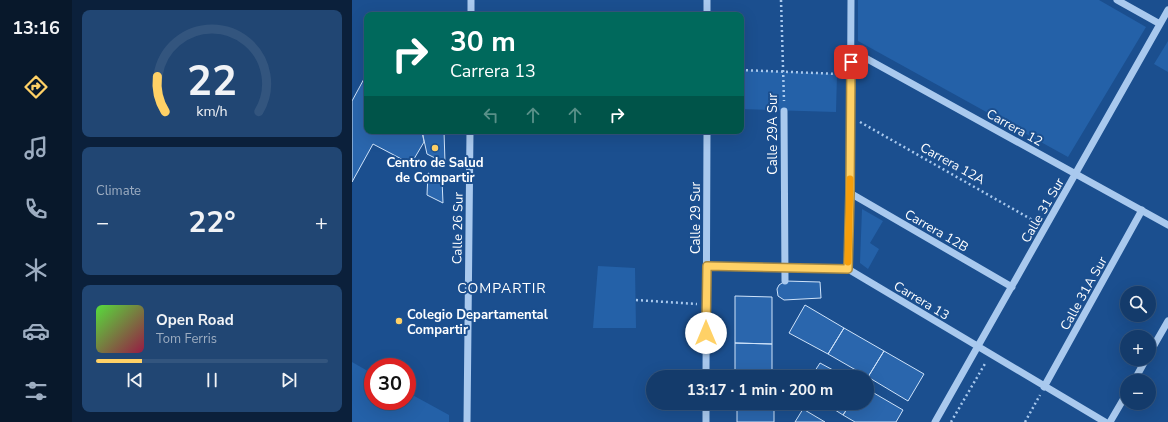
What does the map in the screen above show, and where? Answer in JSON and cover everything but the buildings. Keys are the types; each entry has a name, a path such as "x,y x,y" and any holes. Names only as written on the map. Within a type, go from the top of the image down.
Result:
{"street":[{"path":"471,0 471,12"},
{"path":"707,0 707,12"},
{"path":"707,266 848,269 851,0"},
{"path":"1117,0 1160,24"},
{"name":"Calle 31 Sur","path":"936,422 1168,10"},
{"name":"Carrera 12","path":"851,50 1168,225"},
{"name":"Calle 29A Sur","path":"784,111 785,281"},
{"name":"Calle 26 Sur","path":"467,422 470,134"},
{"name":"Calle 29 Sur","path":"706,370 707,134"},
{"name":"Carrera 12B","path":"850,193 1012,287"},
{"name":"Calle 31A Sur","path":"1043,390 1142,210"},
{"name":"Carrera 13","path":"848,269 978,348 1043,390 1105,422"},
{"path":"1156,342 1168,321"},
{"path":"1110,422 1120,405"},
{"path":"706,410 706,422"}],"path":[{"name":"Calle 29A Sur","path":"781,0 784,111"},
{"path":"744,70 851,74"},
{"name":"Carrera 12A","path":"850,117 1045,227"},
{"path":"636,300 706,304"},
{"path":"951,422 986,361"},
{"path":"1025,422 1043,390"}],"shaded area":[{"path":"858,0 1099,0 1146,27 1068,157 858,41"},
{"path":"1168,41 1168,72 1154,64"},
{"path":"744,70 837,74 836,112 744,109"},
{"path":"862,209 883,221 870,243 879,249 868,269 860,263"},
{"path":"598,266 635,268 636,328 593,328"},
{"path":"352,362 364,369 364,410 416,410 416,397 449,415 449,422 352,422"}],"slow traffic":[{"path":"848,262 850,179"}],"place":[{"name":"Centro de Salud de Compartir","path":"435,148"},
{"name":"Colegio Departamental Compartir","path":"399,321"}],"district":[{"name":"COMPARTIR","path":"502,288"}],"route":[{"path":"706,333 707,266 848,269 851,62"}]}
